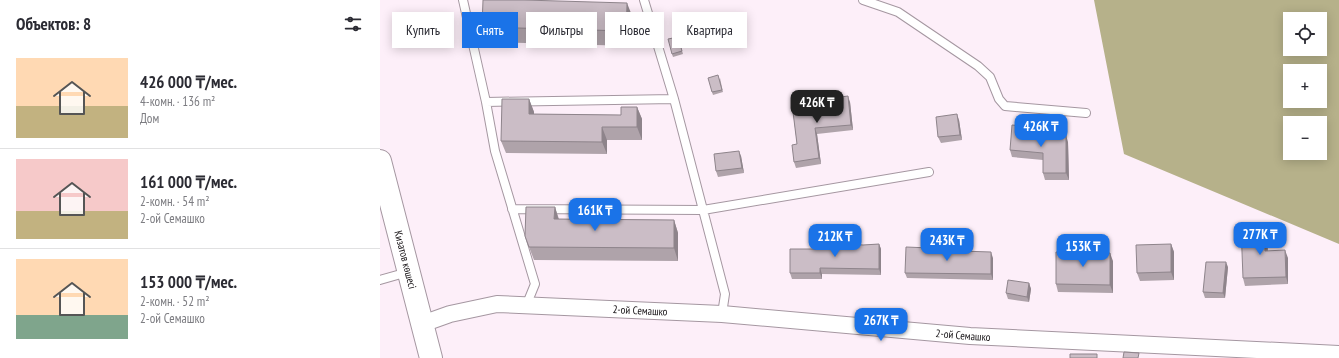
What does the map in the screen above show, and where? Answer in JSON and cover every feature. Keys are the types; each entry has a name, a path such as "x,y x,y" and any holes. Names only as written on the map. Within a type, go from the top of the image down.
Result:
{"main road":[{"name":"Кизатов көшесі","path":"380,161 431,358"}],"street":[{"name":"2-ой Семашко","path":"422,324 450,314 497,304 722,314 970,336 1339,354"}],"lane":[{"path":"463,0 486,102 495,151 535,284 526,306"},
{"path":"644,0 674,99 725,294 722,314"},
{"path":"863,0 898,12 978,66 990,77 999,99 1005,106 1086,113"},
{"path":"486,102 674,99"},
{"path":"512,209 703,210 929,172"},
{"path":"380,280 408,272"}],"shaded area":[{"path":"1094,0 1339,0 1339,244 1124,154"}],"building":[{"path":"483,0 627,3 627,12 605,12 605,30 597,30 597,12 526,12 526,28 518,28 518,12 483,12"},
{"path":"672,38 672,48 681,48 682,51 672,54 668,39"},
{"path":"718,75 722,90 712,92 708,78"},
{"path":"848,96 851,125 815,128 819,158 794,162 792,145 797,144 792,104"},
{"path":"502,99 529,99 529,114 621,115 621,107 637,107 637,127 602,127 602,142 501,141"},
{"path":"957,114 960,135 938,137 936,117"},
{"path":"1012,125 1033,127 1032,135 1066,135 1066,173 1043,173 1043,153 1010,150"},
{"path":"739,151 742,168 716,171 714,154"},
{"path":"526,207 555,207 554,219 674,220 674,248 529,247 525,236"},
{"path":"1241,226 1264,226 1265,251 1285,250 1286,277 1243,278"},
{"path":"840,243 863,245 879,244 879,269 820,268 820,273 790,273 790,249 840,249"},
{"path":"1171,244 1171,272 1137,273 1136,245"},
{"path":"906,247 930,248 930,250 991,252 991,274 905,273"},
{"path":"1056,252 1110,253 1110,285 1056,284"},
{"path":"1206,262 1226,262 1223,293 1203,292"},
{"path":"1008,280 1029,283 1027,297 1006,293"},
{"path":"1124,352 1139,353 1138,358 1123,358"},
{"path":"1070,354 1097,354 1097,358 1070,358"}]}
